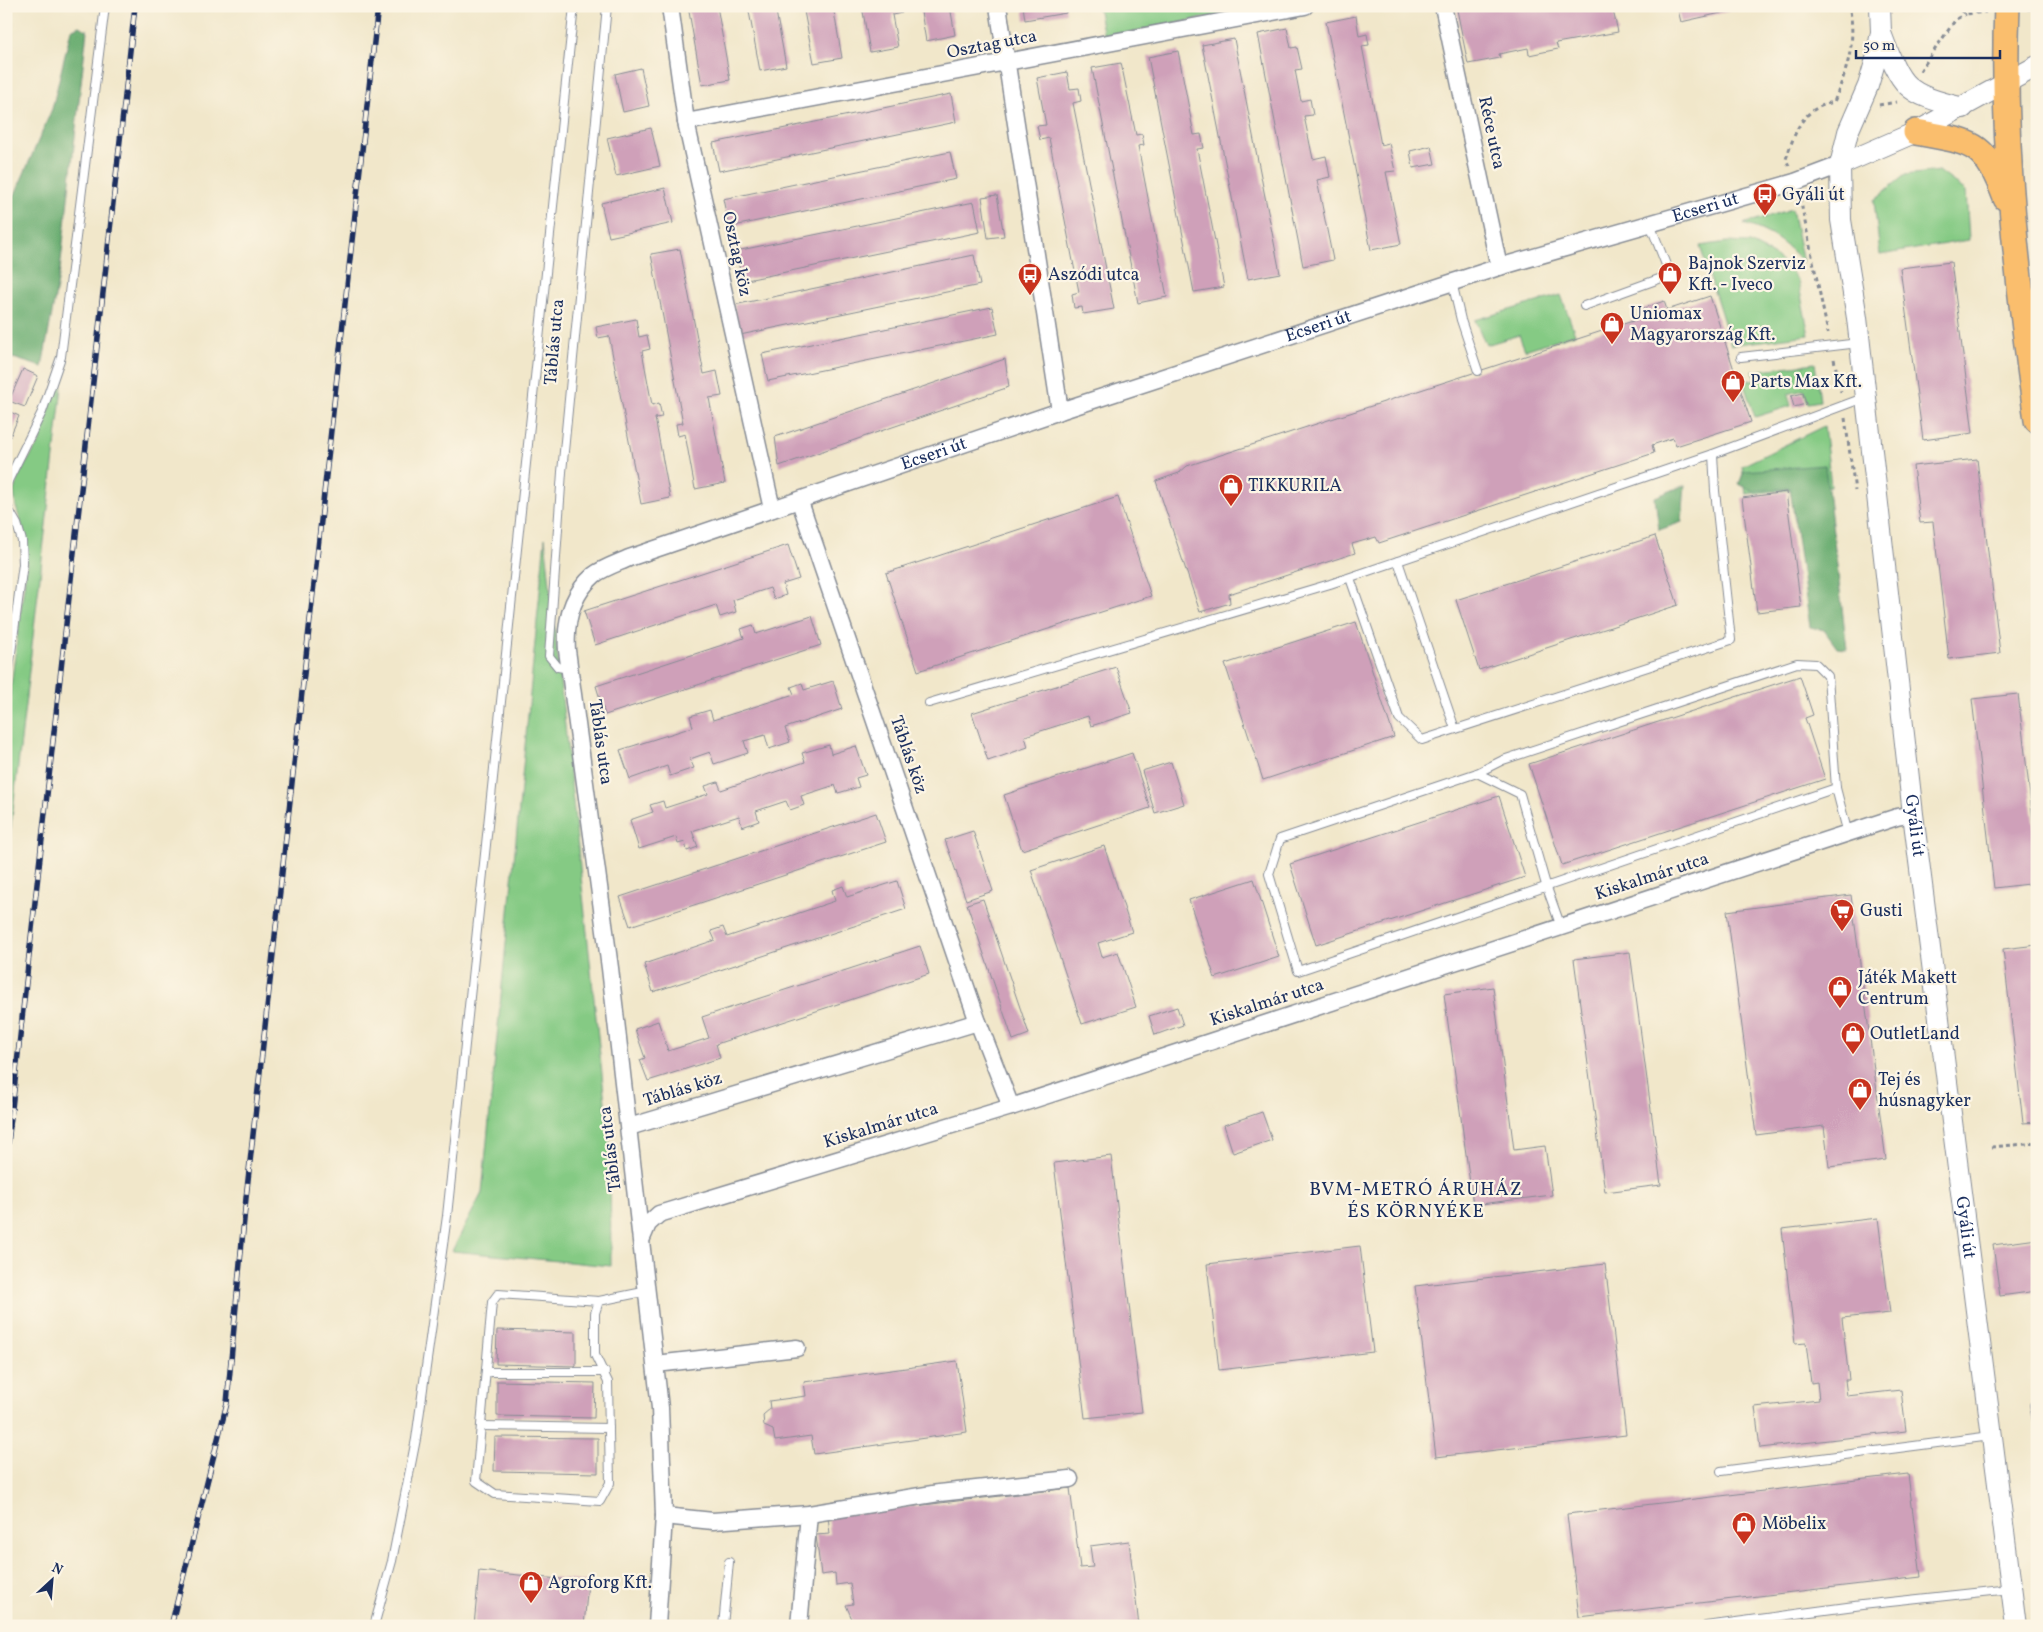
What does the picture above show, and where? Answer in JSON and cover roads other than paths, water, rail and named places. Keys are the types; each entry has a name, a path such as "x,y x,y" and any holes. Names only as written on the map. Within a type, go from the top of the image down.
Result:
{"main road":[{"path":"2007,6 2005,84 2013,217 2037,420"},
{"path":"1916,132 1974,145 1983,153 1999,179 2013,217"}],"street":[{"name":"Osztag köz","path":"670,6 686,122 772,510"},
{"path":"998,6 1060,411"},
{"name":"Osztag utca","path":"686,122 1305,6"},
{"name":"Réce utca","path":"1443,6 1498,267"},
{"name":"Gyáli út","path":"1880,6 1881,32 1868,86 1848,132 1840,165 1841,220 1860,343 1913,814 2016,1626"},
{"name":"Gyáli út","path":"1881,32 1896,73 1909,88 1932,100 1963,108"},
{"name":"Ecseri út","path":"594,575 629,558 800,502 1060,411 1452,282 1498,267 1795,182 1916,132 2037,66"},
{"name":"Táblás köz","path":"800,502 978,1022 1011,1107"},
{"name":"Táblás utca","path":"594,575 577,596 568,615 566,633 629,1127 656,1364 660,1408 664,1516 657,1626"},
{"name":"Kiskalmár utca","path":"642,1238 648,1224 660,1214 1011,1107 1913,814"},
{"name":"Táblás köz","path":"629,1127 978,1022"},
{"path":"656,1364 797,1348"},
{"path":"664,1516 712,1521 809,1514 939,1494 1070,1479"},
{"path":"799,1626 809,1514"}],"lane":[{"path":"6,485 42,412 61,357 105,6"},
{"path":"374,1626 392,1561 416,1439 447,1216 574,6"},
{"name":"Táblás utca","path":"570,669 558,668 550,656 562,472 607,6"},
{"path":"1584,306 1670,275 1650,224"},
{"path":"1452,282 1461,320 1478,371"},
{"path":"1741,357 1860,343"},
{"path":"929,703 1350,578 1713,454 1866,397"},
{"path":"1350,578 1399,718 1422,740 1731,640 1715,491 1713,454"},
{"path":"6,505 17,524 22,541 22,564 6,690"},
{"path":"1398,561 1455,729"},
{"path":"1836,788 1298,970 1269,874 1280,839 1477,772 1503,760 1797,663 1816,664 1828,676 1836,788 1848,834"},
{"path":"1477,772 1520,794 1546,885 1561,928"},
{"path":"599,1302 595,1313 594,1355 605,1372 608,1382 610,1483 600,1501 495,1494 476,1481 492,1302 498,1294 599,1302 648,1291"},
{"path":"486,1372 605,1372"},
{"path":"2034,1405 2037,1422"},
{"path":"481,1426 609,1428"},
{"path":"1721,1471 1993,1435"},
{"path":"722,1626 729,1562"},
{"path":"1706,1626 1862,1605 2011,1589"}],"railway":[{"path":"6,1162 135,6"},
{"path":"171,1626 227,1403 246,1198 378,6"}],"place":[{"name":"Gyáli út","path":"1765,216"},
{"name":"Bajnok Szerviz Kft. - Iveco","path":"1670,295"},
{"name":"Aszódi utca","path":"1030,296"},
{"name":"Uniomax Magyarország Kft.","path":"1612,345"},
{"name":"Parts Max Kft.","path":"1733,403"},
{"name":"TIKKURILA","path":"1231,507"},
{"name":"Gusti","path":"1842,932"},
{"name":"Játék Makett Centrum","path":"1840,1009"},
{"name":"OutletLand","path":"1853,1055"},
{"name":"Tej és húsnagyker","path":"1860,1111"},
{"name":"Möbelix","path":"1744,1545"},
{"name":"Agroforg Kft.","path":"531,1604"}],"district":[{"name":"BVM-METRÓ ÁRUHÁZ ÉS KÖRNYÉKE","path":"1416,1201"}]}
